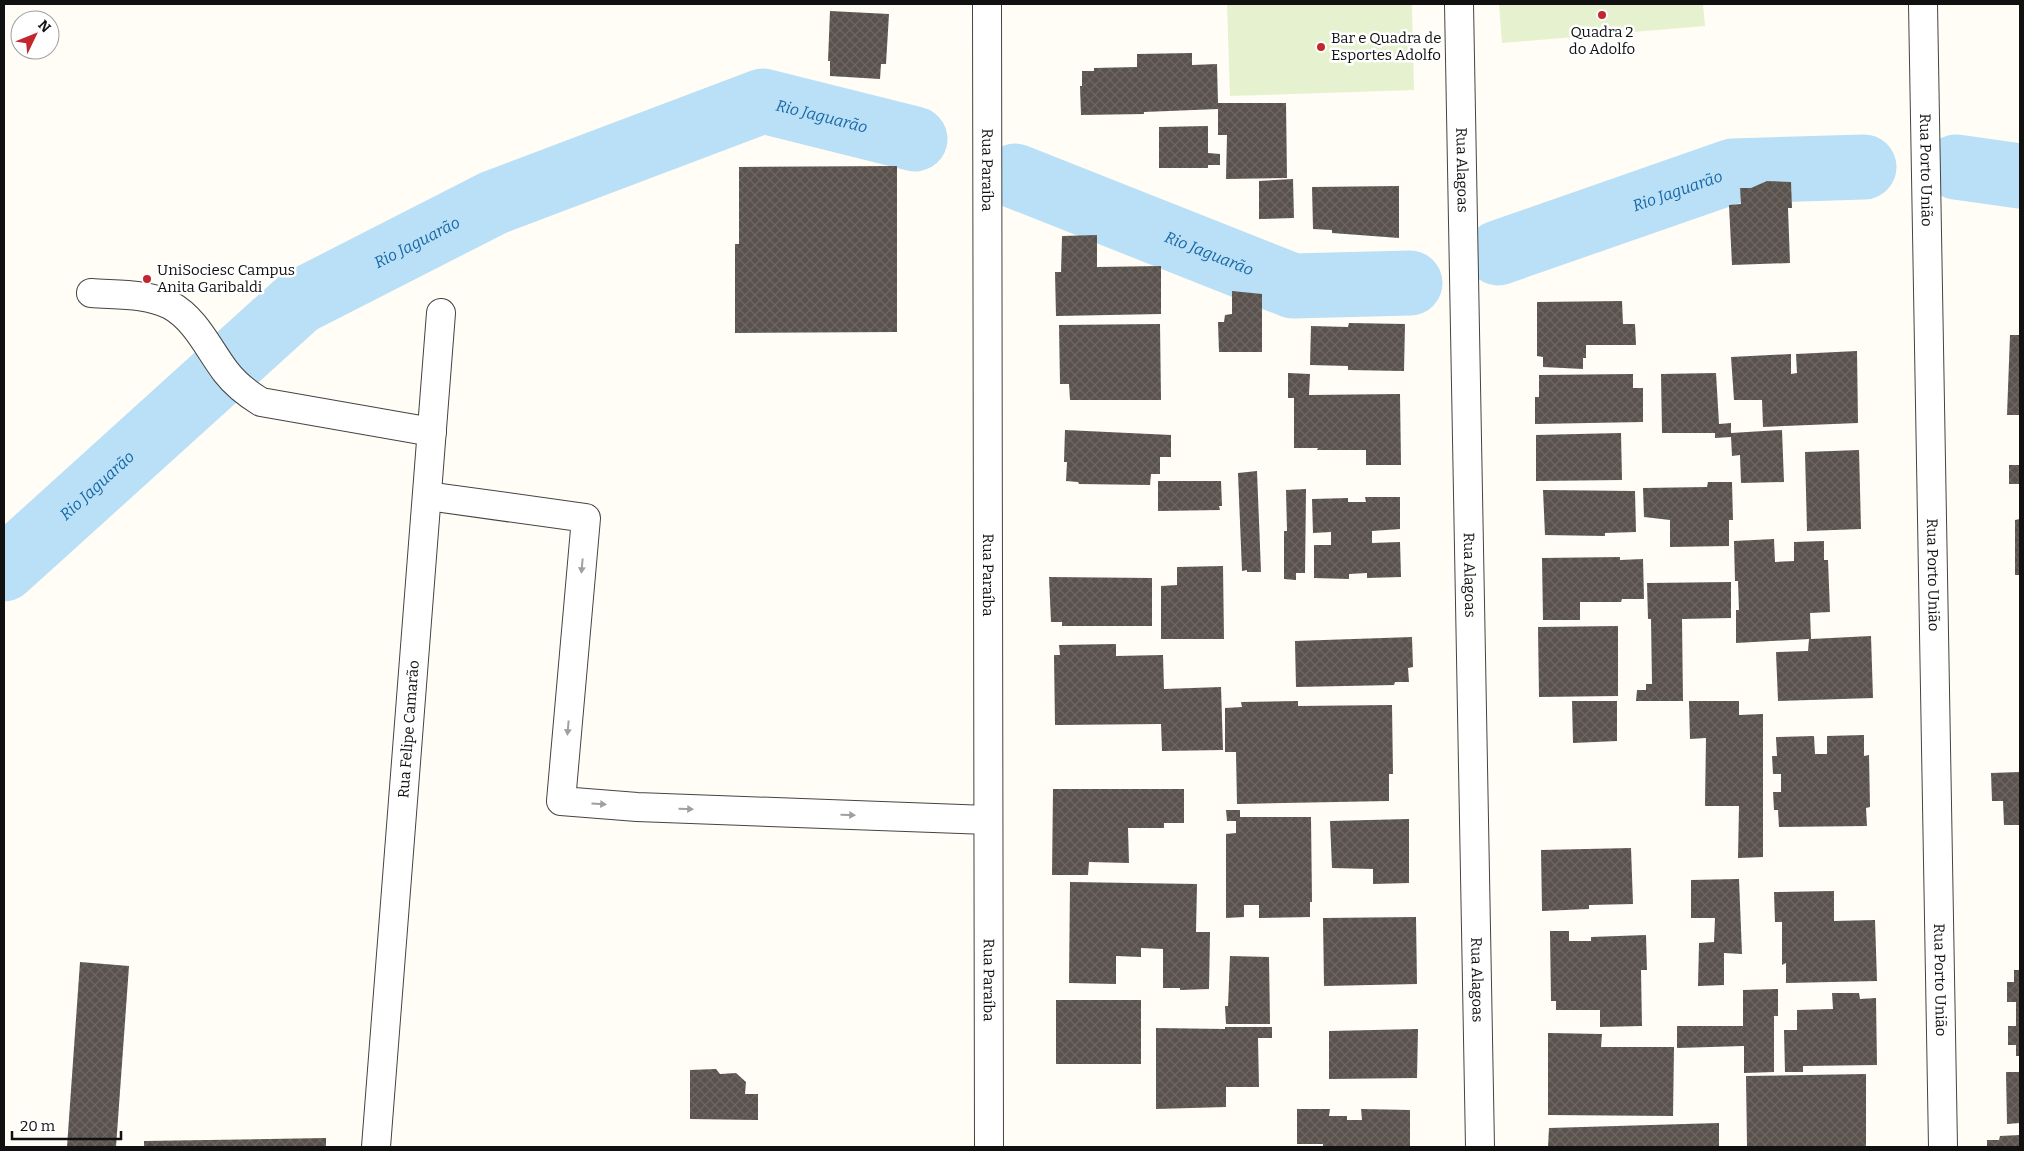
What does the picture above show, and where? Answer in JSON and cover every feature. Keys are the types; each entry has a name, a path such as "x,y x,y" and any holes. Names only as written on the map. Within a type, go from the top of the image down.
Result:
{"street":[{"name":"Rua Paraíba","path":"987,4 988,1147"},
{"name":"Rua Alagoas","path":"1459,4 1480,1147"},
{"name":"Rua Porto União","path":"1923,4 1943,1147"},
{"path":"91,293 145,297 170,306 189,320 227,374 244,391 261,402 432,432"},
{"name":"Rua Felipe Camarão","path":"376,1147 441,313"},
{"path":"427,496 586,518 561,802 637,807 988,820"}],"green space":[{"name":"Bar e Quadra de Esportes Adolfo","path":"1227,4 1412,4 1414,90 1230,96"},
{"name":"Quadra 2 do Adolfo","path":"1499,4 1703,4 1705,26 1502,43"}],"building":[{"path":"830,11 889,14 886,64 881,64 880,79 830,76 830,61 828,61"},
{"path":"1192,53 1192,65 1217,64 1218,103 1286,103 1287,178 1226,179 1227,135 1218,135 1218,109 1144,112 1144,114 1081,115 1080,86 1082,86 1082,71 1094,71 1094,68 1137,67 1137,54"},
{"path":"1208,126 1208,153 1220,154 1220,165 1208,165 1208,168 1159,168 1159,127"},
{"path":"897,166 897,332 735,333 735,244 739,244 739,167"},
{"path":"1293,179 1294,218 1259,219 1259,181"},
{"path":"1767,181 1791,182 1792,208 1788,208 1790,263 1732,265 1729,205 1741,204 1740,188 1751,188"},
{"path":"1399,186 1399,238 1332,233 1332,230 1313,229 1312,187"},
{"path":"1097,235 1097,267 1161,266 1161,314 1056,316 1055,272 1061,272 1062,236"},
{"path":"1232,291 1262,294 1262,352 1219,352 1218,322 1224,322 1225,315 1232,314"},
{"path":"1622,301 1623,324 1635,324 1636,345 1586,345 1586,358 1583,358 1583,369 1543,367 1543,357 1537,356 1537,302"},
{"path":"1349,323 1405,324 1404,371 1348,370 1348,366 1310,365 1311,326 1348,327"},
{"path":"1160,324 1161,400 1070,400 1069,384 1060,384 1059,325"},
{"path":"2010,335 2020,335 2020,415 2007,415"},
{"path":"1857,351 1858,423 1763,427 1762,400 1734,400 1731,357 1791,354 1791,374 1797,373 1796,354"},
{"path":"1288,373 1310,374 1309,395 1400,394 1401,465 1366,465 1366,450 1294,448 1294,398 1288,398"},
{"path":"1716,373 1719,424 1731,423 1731,433 1782,430 1784,482 1741,483 1740,455 1732,456 1731,437 1715,438 1715,433 1662,433 1661,374"},
{"path":"1633,374 1633,388 1643,388 1643,422 1535,424 1535,397 1539,397 1539,375"},
{"path":"1065,430 1171,435 1171,457 1160,457 1160,474 1151,474 1150,485 1079,484 1078,482 1066,481 1067,462 1064,462"},
{"path":"1621,433 1622,480 1536,481 1536,435"},
{"path":"1859,450 1861,529 1807,531 1805,452"},
{"path":"2009,465 2020,465 2020,484 2009,484"},
{"path":"1257,471 1261,572 1247,572 1247,570 1242,571 1238,473"},
{"path":"1158,481 1221,481 1222,506 1219,506 1220,510 1158,511"},
{"path":"1708,482 1732,482 1733,520 1729,520 1729,546 1670,547 1670,520 1644,517 1643,488 1707,487"},
{"path":"1306,489 1305,573 1296,573 1296,580 1284,579 1284,531 1287,531 1286,490"},
{"path":"1543,490 1635,491 1636,532 1605,533 1605,536 1545,535"},
{"path":"1365,497 1400,497 1400,529 1372,531 1372,543 1400,542 1401,577 1367,578 1367,573 1349,574 1349,579 1314,578 1314,545 1331,545 1331,532 1313,533 1312,499 1348,498 1348,502 1366,502"},
{"path":"2020,519 2020,575 2015,575 2015,520"},
{"path":"1774,539 1775,562 1794,561 1794,542 1824,541 1824,560 1828,560 1830,612 1810,613 1811,639 1871,636 1873,698 1778,701 1776,652 1808,651 1809,639 1736,643 1736,610 1739,610 1738,581 1735,581 1734,541"},
{"path":"1620,557 1620,560 1643,559 1644,599 1622,599 1621,602 1580,602 1580,620 1543,620 1542,558"},
{"path":"1223,566 1224,639 1161,639 1161,586 1177,585 1177,567"},
{"path":"1049,577 1152,578 1152,626 1062,626 1062,622 1051,622"},
{"path":"1731,582 1731,618 1682,619 1683,701 1636,701 1637,690 1646,690 1646,684 1652,684 1651,619 1648,619 1647,583"},
{"path":"1618,626 1618,696 1539,697 1538,627"},
{"path":"1412,637 1413,667 1408,668 1409,682 1395,682 1394,685 1296,687 1295,641"},
{"path":"1116,644 1116,656 1163,655 1164,689 1221,687 1223,750 1162,751 1161,724 1055,725 1054,655 1060,655 1059,645"},
{"path":"1298,701 1298,706 1392,705 1393,774 1389,774 1389,801 1237,804 1236,752 1225,752 1225,708 1242,707 1241,702"},
{"path":"1572,701 1617,701 1617,741 1573,743"},
{"path":"1689,701 1739,701 1739,715 1763,714 1763,857 1738,858 1739,806 1705,806 1706,738 1690,739"},
{"path":"1864,735 1864,756 1869,755 1870,807 1866,808 1867,826 1779,827 1778,810 1774,810 1773,792 1781,792 1781,774 1773,774 1772,756 1777,756 1776,737 1814,736 1815,754 1827,754 1827,736"},
{"path":"2020,772 2020,825 2004,825 2003,801 1992,801 1991,773"},
{"path":"1053,789 1184,789 1184,823 1164,823 1164,828 1128,828 1129,863 1089,862 1088,875 1052,875"},
{"path":"1226,810 1240,810 1240,817 1311,817 1312,902 1310,902 1310,917 1259,918 1259,905 1244,905 1244,917 1226,918 1226,834 1236,833 1236,821 1227,821"},
{"path":"1409,819 1409,883 1373,884 1373,869 1332,868 1330,821"},
{"path":"1631,848 1633,904 1589,905 1589,909 1542,911 1541,850"},
{"path":"1739,879 1742,954 1724,953 1724,985 1698,986 1699,943 1714,942 1715,918 1691,918 1691,880"},
{"path":"1070,882 1197,884 1196,932 1210,932 1209,989 1180,990 1180,988 1163,988 1163,949 1141,948 1141,957 1116,956 1116,984 1069,983"},
{"path":"1834,891 1834,921 1875,920 1877,981 1786,983 1786,963 1782,965 1782,922 1775,922 1774,892"},
{"path":"1416,917 1417,984 1324,986 1323,918"},
{"path":"1550,931 1569,931 1569,941 1591,941 1591,937 1646,935 1647,970 1641,970 1642,1026 1600,1027 1600,1010 1556,1010 1556,1001 1551,1001"},
{"path":"1230,956 1269,957 1270,1024 1226,1024 1225,1006 1228,1006"},
{"path":"80,962 129,966 116,1147 67,1147"},
{"path":"2014,970 2020,970 2020,1056 2016,1056 2016,1045 2008,1045 2008,1026 2016,1026 2016,1002 2007,1002 2007,982 2014,982"},
{"path":"1778,989 1778,1016 1774,1016 1774,1072 1744,1073 1744,1046 1677,1048 1677,1026 1743,1026 1743,990"},
{"path":"1832,993 1859,993 1860,999 1876,998 1877,1065 1803,1066 1803,1072 1785,1072 1784,1030 1797,1030 1797,1010 1833,1009"},
{"path":"1056,1000 1141,1000 1141,1064 1056,1064"},
{"path":"1225,1027 1272,1027 1272,1038 1258,1038 1259,1087 1226,1087 1226,1107 1156,1109 1156,1028 1225,1029"},
{"path":"1418,1029 1417,1078 1329,1079 1329,1031"},
{"path":"1548,1033 1602,1034 1601,1047 1674,1047 1673,1116 1548,1115"},
{"path":"716,1069 720,1074 736,1073 746,1082 745,1094 758,1094 758,1120 690,1119 690,1070"},
{"path":"2006,1072 2020,1072 2020,1123 2007,1124"},
{"path":"1866,1074 1866,1147 1747,1147 1746,1076"},
{"path":"1297,1109 1330,1109 1329,1116 1347,1116 1347,1120 1362,1120 1361,1109 1410,1110 1410,1147 1323,1147 1323,1144 1297,1144"},
{"path":"1719,1123 1719,1147 1548,1147 1549,1128"},
{"path":"2020,1135 2020,1147 1987,1147 1987,1140 1999,1140 2000,1136"},
{"path":"326,1138 326,1147 144,1147 144,1141"}],"waterway":[{"name":"Rio Jaguarão","path":"4,569 299,302 493,203 763,101 915,139"},
{"name":"Rio Jaguarão","path":"1498,253 1733,171 1864,167"},
{"name":"Rio Jaguarão","path":"1956,167 2020,176"},
{"name":"Rio Jaguarão","path":"1015,176 1293,286 1410,283"}],"place":[{"name":"Quadra 2 do Adolfo","path":"1602,15"},
{"name":"Bar e Quadra de Esportes Adolfo","path":"1321,47"},
{"name":"UniSociesc Campus Anita Garibaldi","path":"147,279"}]}
